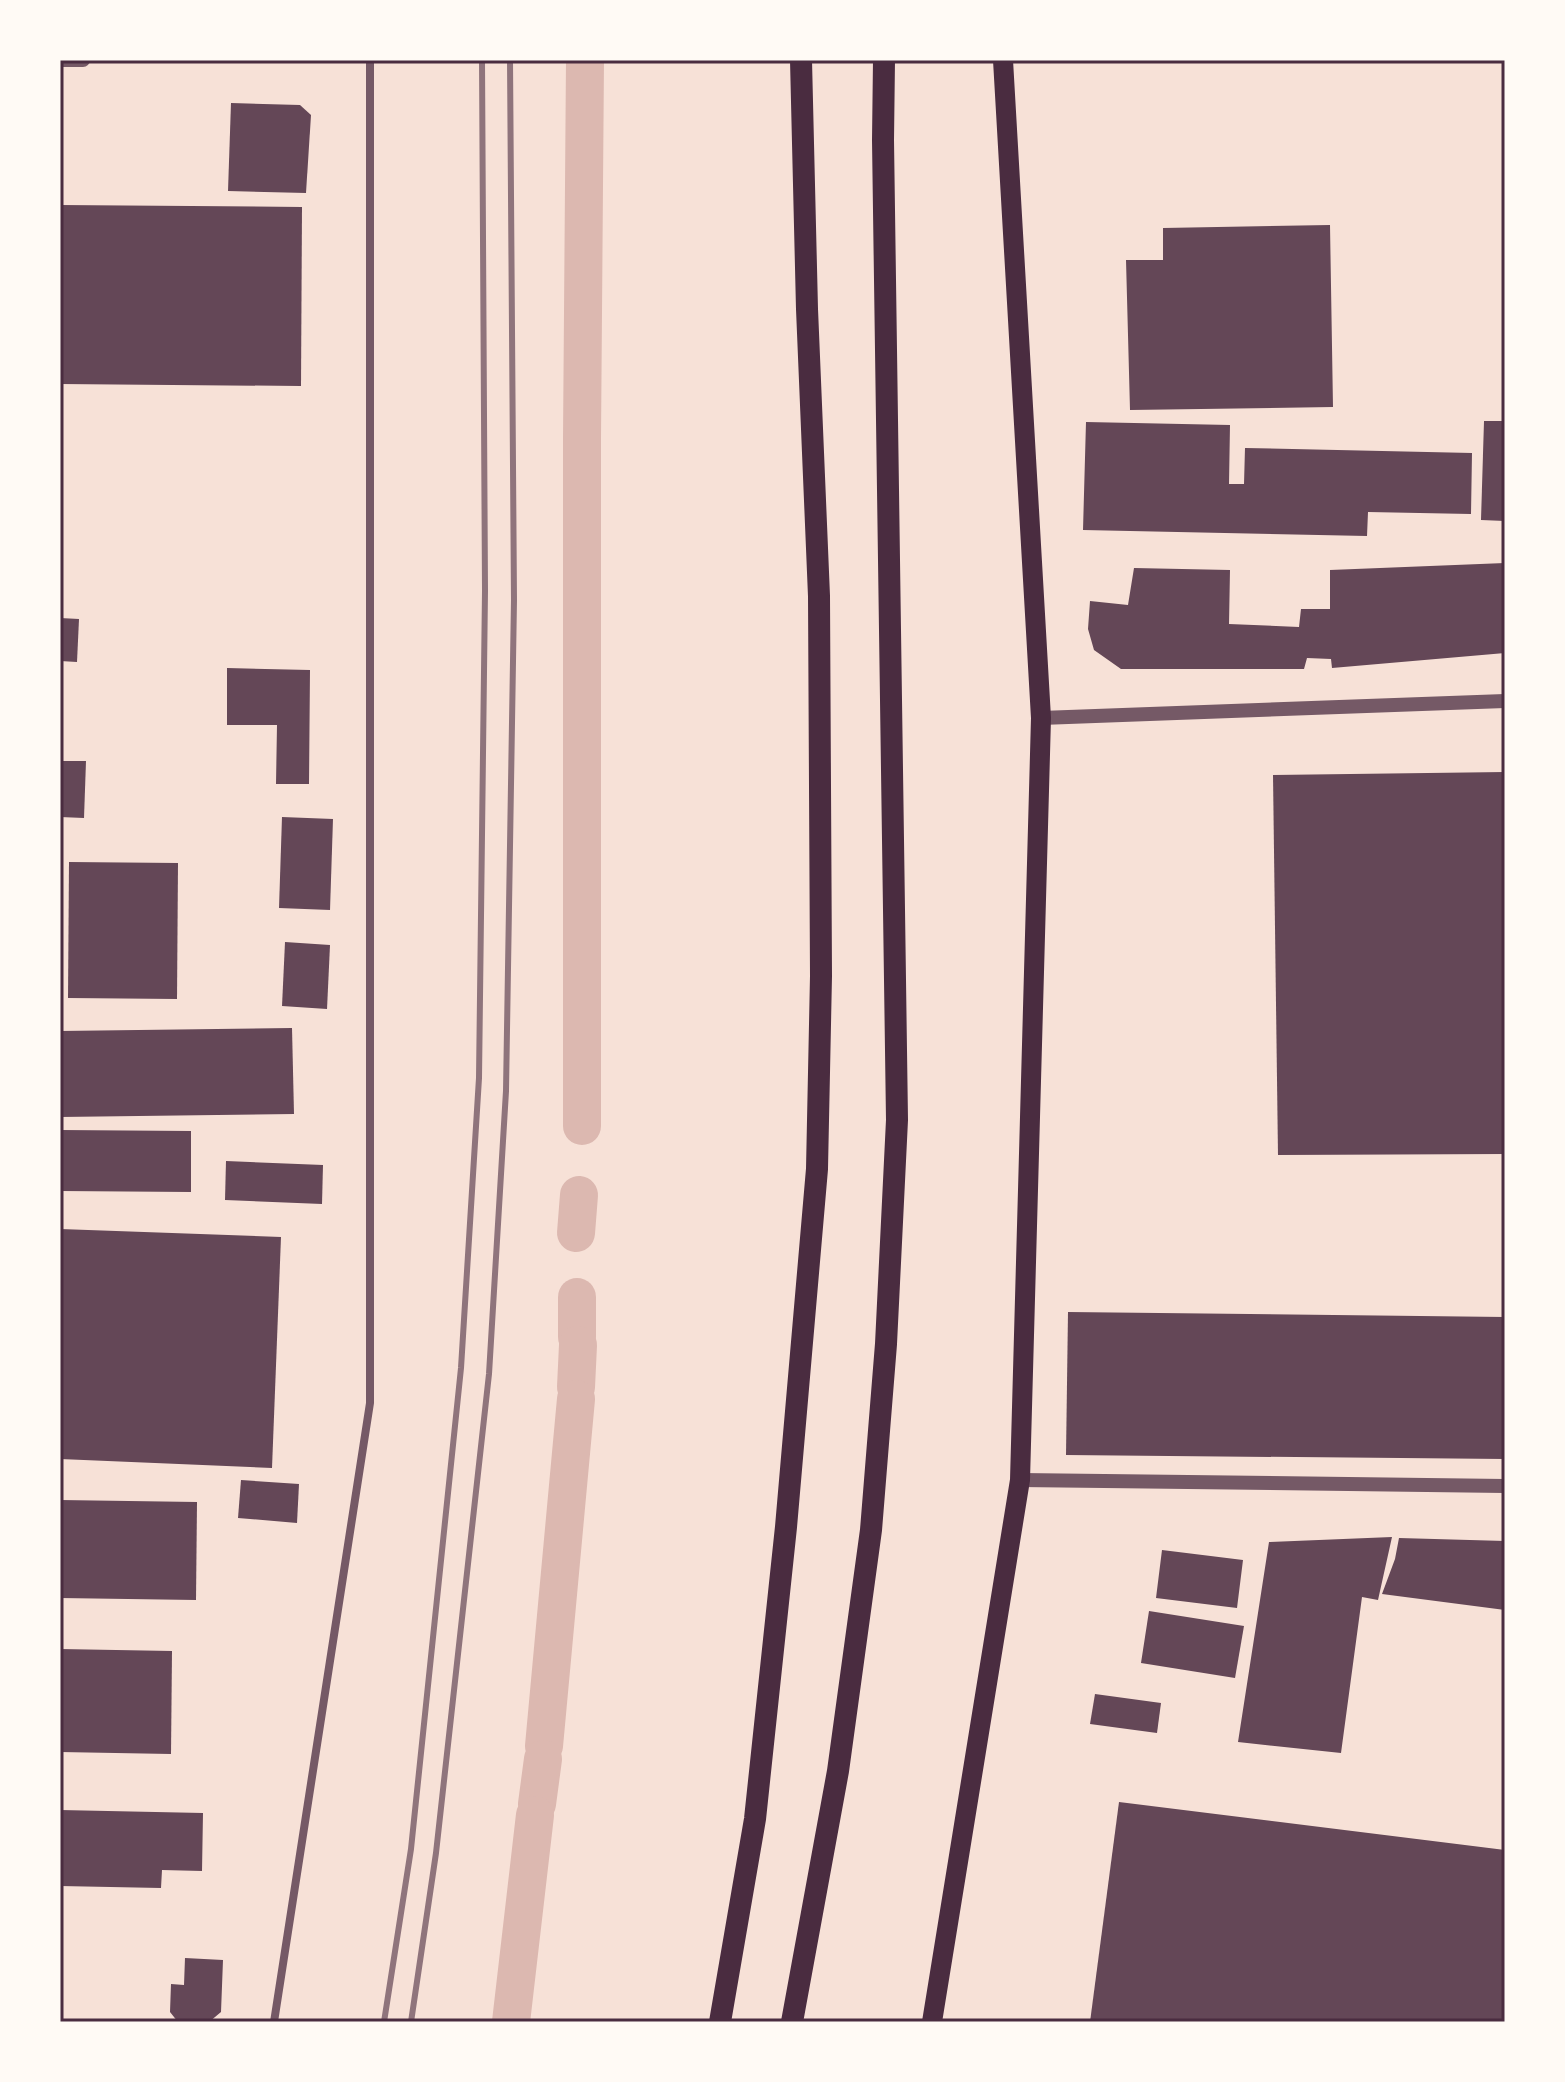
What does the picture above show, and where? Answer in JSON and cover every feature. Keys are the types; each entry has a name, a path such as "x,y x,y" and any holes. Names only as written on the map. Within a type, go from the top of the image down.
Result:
{"highway":[{"path":"720,2022 755,1819 786,1527 817,1169 821,976 819,596 801,60"},
{"path":"792,2022 838,1771 871,1530 886,1344 897,1135 884,60"}],"main road":[{"path":"932,2022 1020,1480 1041,718 1003,60"}],"street":[{"path":"60,60 83,60"},
{"path":"274,2022 370,1403 370,60"},
{"path":"1041,718 1505,701"},
{"path":"1020,1480 1505,1486"}],"building":[{"path":"231,103 300,105 311,115 306,193 228,191"},
{"path":"60,205 302,207 301,386 60,384"},
{"path":"1330,225 1333,407 1130,410 1126,260 1163,260 1163,228"},
{"path":"1484,421 1505,421 1505,521 1481,520"},
{"path":"1086,422 1230,425 1229,484 1244,484 1245,448 1472,453 1471,514 1368,512 1367,536 1083,530"},
{"path":"1505,563 1505,653 1332,668 1331,659 1307,658 1304,669 1121,669 1094,650 1088,629 1090,601 1128,605 1134,568 1230,570 1229,624 1299,627 1301,609 1330,609 1330,570"},
{"path":"60,618 79,619 77,662 60,661"},
{"path":"227,668 310,670 309,784 276,784 277,725 227,725"},
{"path":"60,761 86,761 84,818 60,817"},
{"path":"1505,772 1505,1154 1278,1155 1273,775"},
{"path":"282,817 333,819 330,910 279,908"},
{"path":"69,862 178,863 177,999 68,998"},
{"path":"285,942 330,945 327,1009 282,1006"},
{"path":"292,1028 294,1114 60,1117 60,1031"},
{"path":"60,1130 191,1131 191,1192 60,1191"},
{"path":"226,1161 323,1165 322,1204 225,1200"},
{"path":"60,1229 281,1237 272,1468 60,1459"},
{"path":"1068,1312 1505,1317 1505,1459 1066,1455"},
{"path":"241,1480 299,1484 297,1523 238,1518"},
{"path":"60,1500 197,1502 196,1600 60,1598"},
{"path":"1392,1537 1378,1600 1362,1597 1341,1753 1238,1742 1269,1542"},
{"path":"1399,1538 1505,1541 1505,1610 1382,1594"},
{"path":"1162,1550 1243,1560 1237,1608 1156,1598"},
{"path":"1149,1611 1244,1626 1235,1678 1141,1663"},
{"path":"60,1649 172,1651 171,1754 60,1752"},
{"path":"1095,1694 1161,1703 1157,1733 1090,1724"},
{"path":"1119,1802 1505,1850 1505,2022 1090,2022"},
{"path":"60,1810 203,1813 202,1871 162,1870 161,1888 60,1886"},
{"path":"185,1958 223,1960 221,2012 209,2022 178,2022 170,2012 171,1984 184,1985"}],"waterway":[{"path":"582,1126 585,60"},
{"path":"576,1233 579,1195"},
{"path":"577,1297 577,1337"},
{"path":"576,1387 578,1345"},
{"path":"544,1746 576,1399"},
{"path":"537,1804 543,1759"},
{"path":"511,2022 535,1815"}],"railway":[{"path":"384,2022 411,1849 461,1368 479,1078 485,591 482,60"},
{"path":"411,2022 436,1853 489,1374 506,1091 514,600 510,60"}]}
